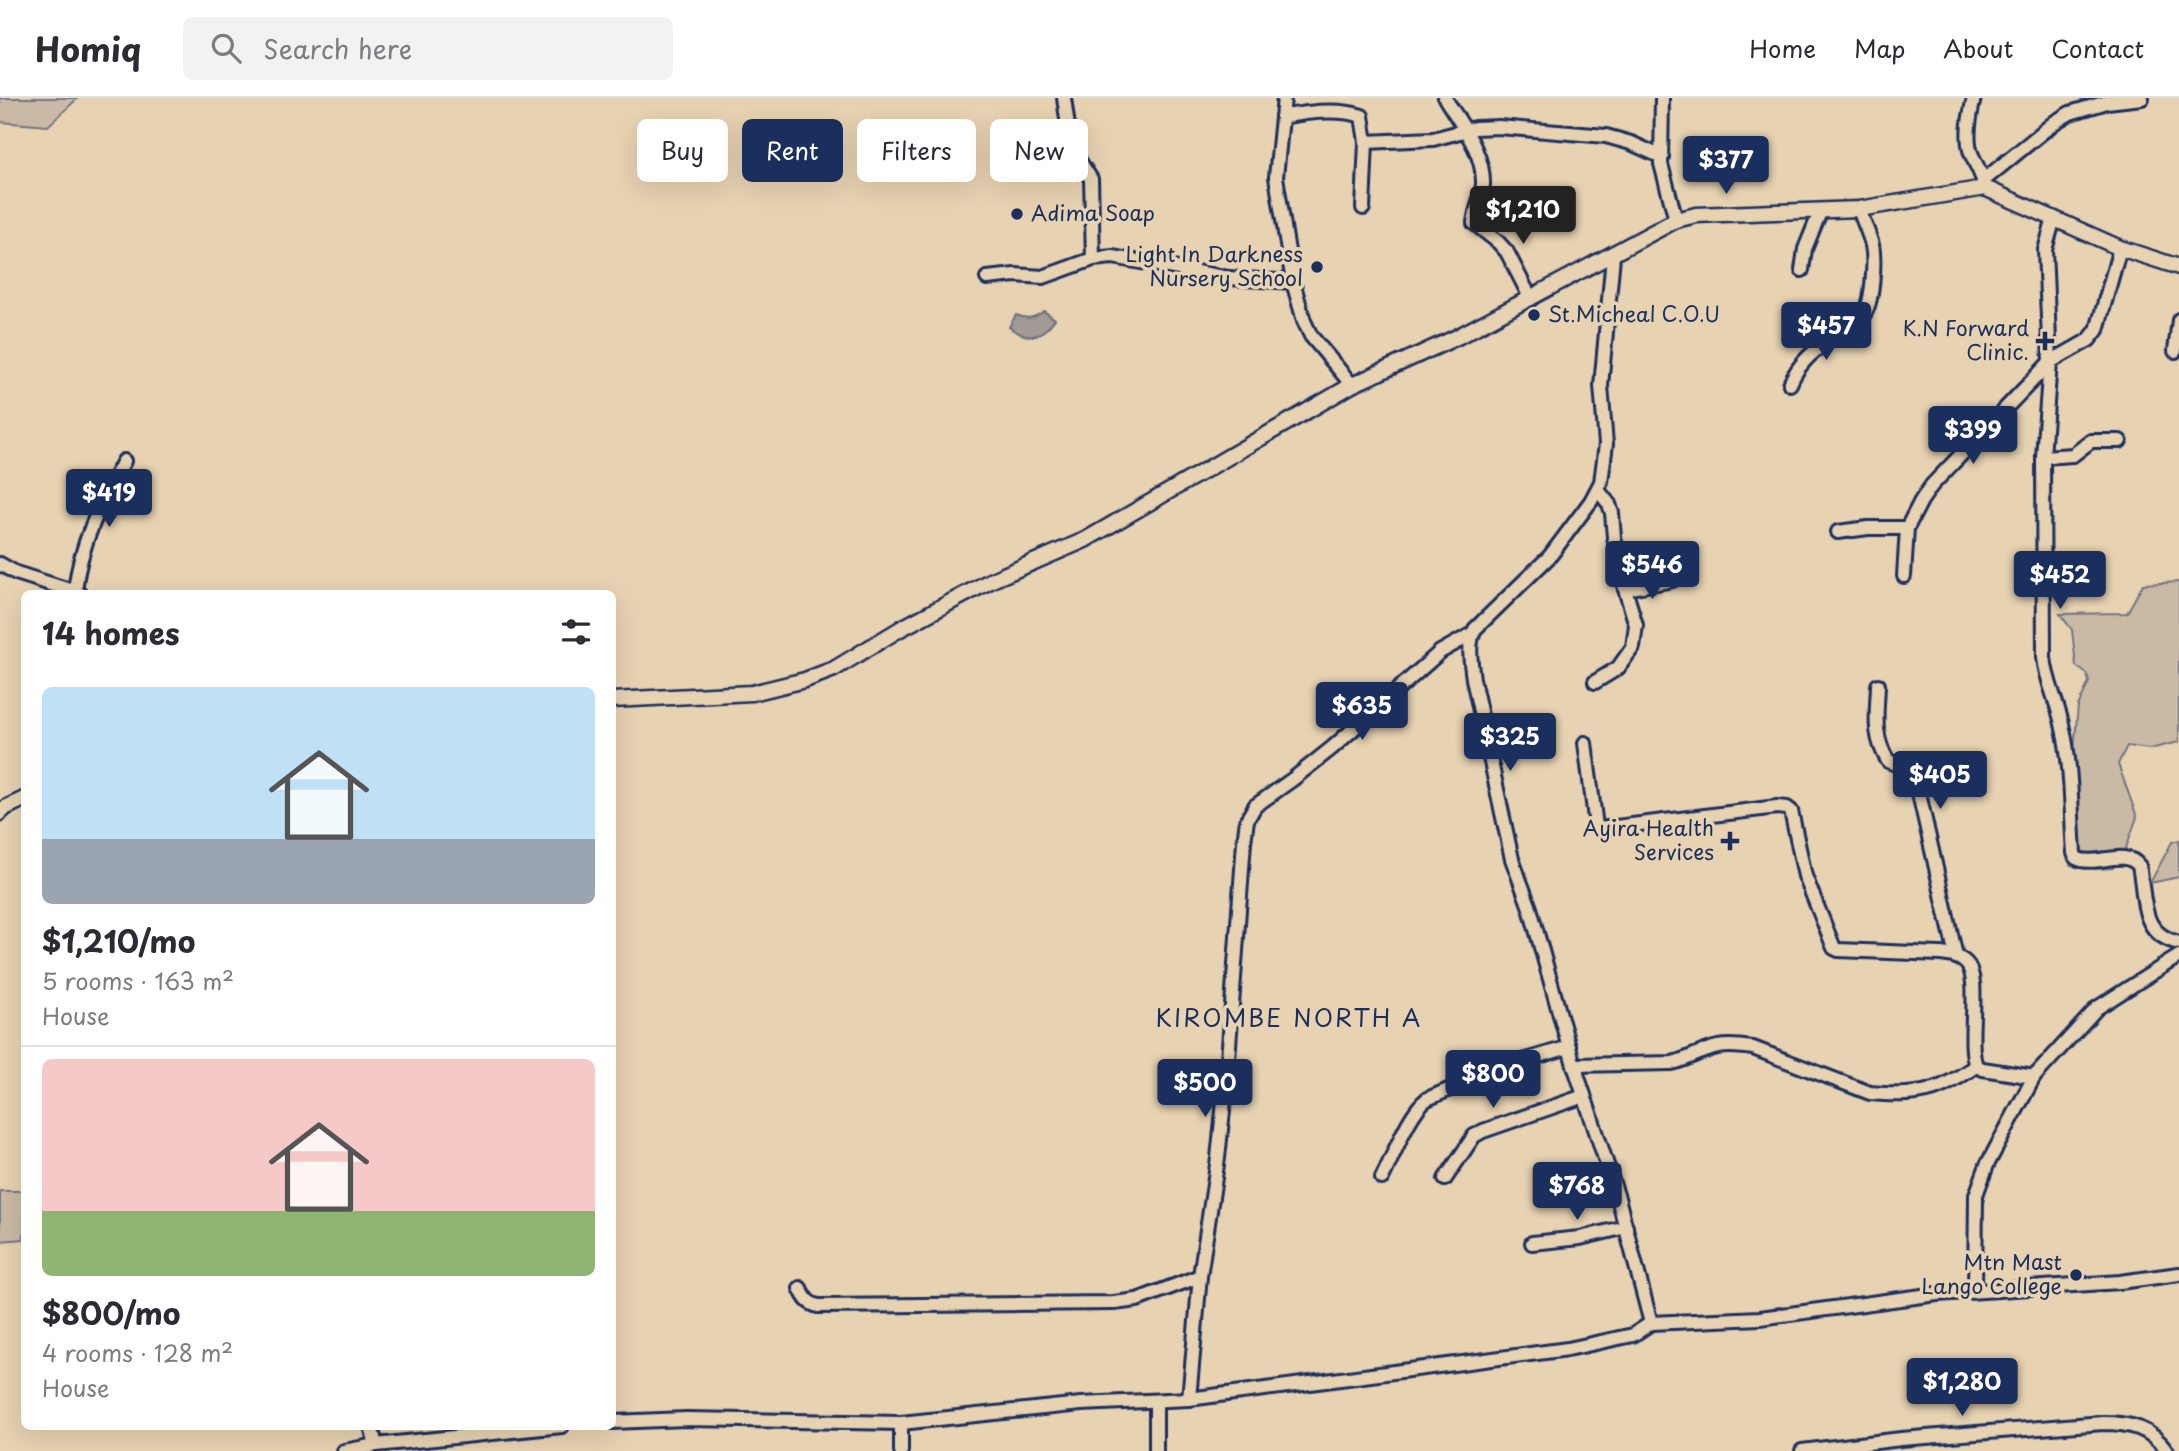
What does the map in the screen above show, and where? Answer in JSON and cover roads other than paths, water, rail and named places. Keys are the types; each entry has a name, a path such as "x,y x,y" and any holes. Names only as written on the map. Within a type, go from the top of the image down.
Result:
{"street":[{"path":"1064,98 1070,141 1091,179 1093,259"},
{"path":"1284,98 1276,177 1293,282 1311,336 1352,385"},
{"path":"1445,98 1478,155 1482,172 1483,187 1474,223 1499,242 1507,252 1531,299"},
{"path":"1662,98 1662,173 1676,220"},
{"path":"1974,98 1969,125 1969,147 1984,184 2120,248 2179,267"},
{"path":"616,700 752,693 792,684 834,669 900,629 992,580 1085,540 1352,385 1457,337 1676,220 1696,215 1859,209 1984,184 2055,122 2070,113 2107,102 2142,98"},
{"path":"1282,117 1349,112 1362,116 1366,142 1363,208"},
{"path":"1366,142 1433,139 1487,127 1606,136 1631,143 1662,157"},
{"path":"1790,384 1801,363 1811,352 1864,315 1867,308 1873,252 1859,209"},
{"path":"1802,270 1805,248 1820,212"},
{"path":"2054,218 2045,250 2050,362 2043,457 2044,657 2048,684 2062,723 2074,853 2076,858 2084,862 2127,858 2135,861 2141,876 2147,918 2160,935 2179,943"},
{"path":"1905,576 1908,528 1920,501 1932,485 2050,362 2089,340 2097,330 2120,248"},
{"path":"1189,1399 1200,1276 1218,1158 1227,1073 1244,842 1250,811 1324,754 1440,652 1472,634 1550,556 1598,490 1605,459 1601,386 1613,256"},
{"path":"987,278 1015,275 1043,277 1093,259 1130,258 1229,278 1293,282"},
{"path":"2175,351 2179,320"},
{"path":"2043,457 2073,455 2091,441 2120,441"},
{"path":"77,590 80,558 108,489 124,461"},
{"path":"1595,682 1615,672 1633,647 1636,625 1625,589 1612,513 1609,504 1598,490"},
{"path":"1838,532 1868,528 1908,528"},
{"path":"0,564 16,573 71,590"},
{"path":"1625,589 1673,580"},
{"path":"1472,634 1470,654 1473,679 1512,859 1530,908 1574,1065 1626,1227 1651,1323"},
{"path":"1878,685 1878,745 1888,761 1911,769 1915,776 1956,956"},
{"path":"1585,743 1597,828 1627,827 1777,807 1787,808 1793,814 1805,876 1834,948 1956,956 1968,964 1972,971 1971,1054 1976,1066 2034,1077"},
{"path":"2,809 21,800"},
{"path":"1975,1291 1976,1195 1987,1165 2034,1077 2096,1008 2179,956"},
{"path":"1382,1178 1418,1106 1502,1067 1569,1047"},
{"path":"1574,1065 1672,1063 1687,1060 1711,1048 1745,1047 1793,1062 1854,1088 1889,1094 1909,1094 1942,1086 1976,1066"},
{"path":"1445,1179 1474,1136 1584,1096"},
{"path":"1532,1243 1580,1238 1626,1227"},
{"path":"616,1422 686,1419 901,1423 1068,1405 1189,1399 1568,1349 1633,1335 1651,1323 1760,1318 1937,1294 2120,1282 2179,1274"},
{"path":"800,1288 805,1300 818,1306 1114,1303 1137,1300 1200,1276"},
{"path":"1156,1401 1156,1451"},
{"path":"901,1423 901,1451"},
{"path":"1802,1451 2103,1423 2124,1423 2143,1429 2158,1439 2167,1451"},
{"path":"372,1430 376,1445"},
{"path":"344,1451 376,1445 523,1430"}],"place":[{"name":"Adima Soap","path":"1017,214"},
{"name":"Light In Darkness Nursery School","path":"1317,267"},
{"name":"St.Micheal C.O.U","path":"1534,315"},
{"name":"K.N Forward Clinic.","path":"2045,341"},
{"name":"Ayira Health Services","path":"1730,841"},
{"name":"Mtn Mast Lango College","path":"2076,1275"}],"district":[{"name":"KIROMBE NORTH A","path":"1289,1019"}]}
